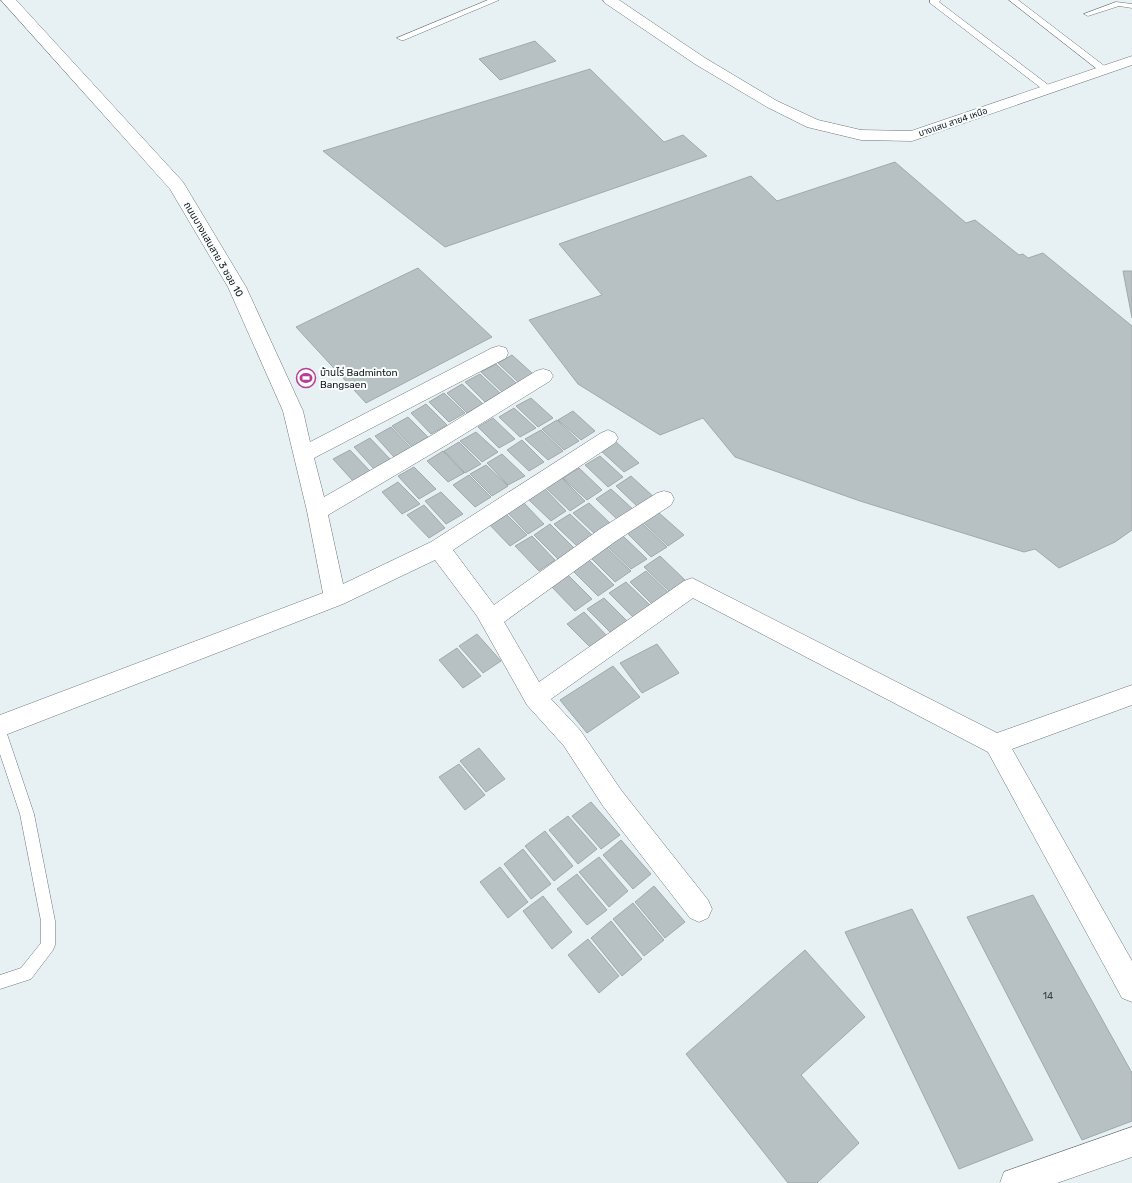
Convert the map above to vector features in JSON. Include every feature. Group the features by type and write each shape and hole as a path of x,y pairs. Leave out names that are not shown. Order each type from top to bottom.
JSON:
{"street":[{"name":"ถนนบางแสนสาย 3 ซอย 10","path":"8,0 177,186 237,287 293,411 317,511 335,598"},
{"name":"บางแสน สาย4 เหนือ","path":"610,0 700,62 772,104 813,124 861,136 912,136 1132,60"},
{"path":"303,455 499,353"},
{"path":"317,511 441,439 543,376"},
{"path":"0,726 335,598 439,548 608,438"},
{"path":"491,619 608,535 664,499"},
{"path":"439,548 485,609 535,698 572,738 612,798 699,909"},
{"path":"535,698 692,587 996,744 1132,988"},
{"path":"996,744 1132,695"},
{"path":"1015,1183 1132,1142"}],"lane":[{"path":"401,38 495,0"},
{"path":"937,0 933,1 1048,89"},
{"path":"1014,0 1104,70"},
{"path":"1088,14 1119,4 1132,6"},
{"path":"0,734 27,814 48,922 48,945 26,974 0,982"}],"building":[{"path":"535,41 556,61 500,80 479,59"},
{"path":"590,69 664,142 683,135 707,156 445,247 323,151"},
{"path":"895,162 966,223 975,220 1019,255 1023,254 1028,258 1043,253 1132,326 1132,530 1115,542 1059,568 1035,549 1024,552 860,501 735,457 703,418 660,435 578,384 529,320 602,295 559,244 751,176 777,201"},
{"path":"418,268 492,337 366,403 296,327"},
{"path":"1123,271 1132,271 1132,318"},
{"path":"512,355 533,374 518,382 498,363"},
{"path":"496,364 516,383 502,392 481,372"},
{"path":"480,374 500,393 485,402 465,382"},
{"path":"462,384 483,404 467,413 447,393"},
{"path":"444,393 465,413 449,422 429,402"},
{"path":"531,398 553,418 538,427 516,406"},
{"path":"426,404 447,425 431,434 411,413"},
{"path":"514,408 536,428 520,437 499,417"},
{"path":"573,411 595,431 581,440 558,420"},
{"path":"408,417 428,437 412,447 392,426"},
{"path":"493,418 515,439 499,448 478,427"},
{"path":"557,420 579,441 564,450 542,429"},
{"path":"391,427 411,448 394,457 375,436"},
{"path":"541,430 563,451 548,460 525,439"},
{"path":"476,432 498,452 482,462 460,441"},
{"path":"370,438 390,459 374,469 354,447"},
{"path":"522,440 544,462 529,471 507,450"},
{"path":"615,441 639,463 624,472 600,450"},
{"path":"459,442 481,464 465,473 444,451"},
{"path":"350,450 370,471 353,481 333,459"},
{"path":"443,451 464,473 448,482 427,461"},
{"path":"502,454 525,476 508,485 487,463"},
{"path":"600,456 623,477 608,487 585,465"},
{"path":"486,465 508,486 492,496 470,474"},
{"path":"414,467 436,489 419,499 398,476"},
{"path":"579,468 602,490 587,500 563,478"},
{"path":"469,475 491,497 475,507 453,485"},
{"path":"631,476 656,499 640,509 616,486"},
{"path":"562,478 585,501 570,511 546,488"},
{"path":"398,482 420,504 402,514 382,492"},
{"path":"544,488 566,511 551,521 527,498"},
{"path":"611,489 636,512 620,522 596,499"},
{"path":"441,492 463,514 446,524 425,501"},
{"path":"522,501 544,524 528,534 506,511"},
{"path":"589,503 613,526 598,537 573,513"},
{"path":"424,505 445,528 429,538 407,515"},
{"path":"504,512 527,535 510,546 487,522"},
{"path":"658,512 684,535 668,546 643,522"},
{"path":"570,514 594,537 578,547 554,524"},
{"path":"642,523 667,547 651,557 627,533"},
{"path":"550,524 574,548 558,559 534,535"},
{"path":"622,535 647,559 631,569 606,545"},
{"path":"532,536 555,560 539,571 515,546"},
{"path":"606,547 631,571 615,582 590,557"},
{"path":"660,556 686,581 670,592 644,567"},
{"path":"589,560 614,585 598,596 573,571"},
{"path":"646,571 673,597 656,608 630,582"},
{"path":"567,574 592,599 575,611 550,585"},
{"path":"626,582 652,607 635,619 609,593"},
{"path":"604,598 630,624 613,635 587,609"},
{"path":"584,612 610,639 593,650 567,624"},
{"path":"477,634 501,661 483,673 459,646"},
{"path":"657,644 679,673 642,693 620,663"},
{"path":"457,648 481,676 463,688 439,660"},
{"path":"613,666 640,697 587,733 560,700"},
{"path":"479,748 505,779 486,792 460,761"},
{"path":"459,764 485,795 465,810 439,777"},
{"path":"591,802 620,835 601,849 572,816"},
{"path":"568,816 597,849 578,864 549,830"},
{"path":"545,831 573,866 554,881 525,846"},
{"path":"621,840 651,874 633,889 603,855"},
{"path":"523,849 551,884 531,899 504,864"},
{"path":"599,857 628,891 609,907 579,872"},
{"path":"500,867 528,902 508,918 480,882"},
{"path":"577,874 607,910 587,925 557,889"},
{"path":"654,886 685,922 665,938 635,902"},
{"path":"1033,895 1132,1073 1132,1121 1082,1140 967,917"},
{"path":"543,896 572,932 552,949 523,911"},
{"path":"633,903 664,940 644,956 613,919"},
{"path":"912,909 1033,1140 959,1169 845,932"},
{"path":"611,921 642,959 622,976 591,938"},
{"path":"588,939 619,976 599,993 568,955"},
{"path":"805,950 865,1017 801,1075 859,1143 817,1183 788,1183 686,1054"}],"place":[{"name":"บ้านไร่ Badminton Bangsaen","path":"306,378"}]}
